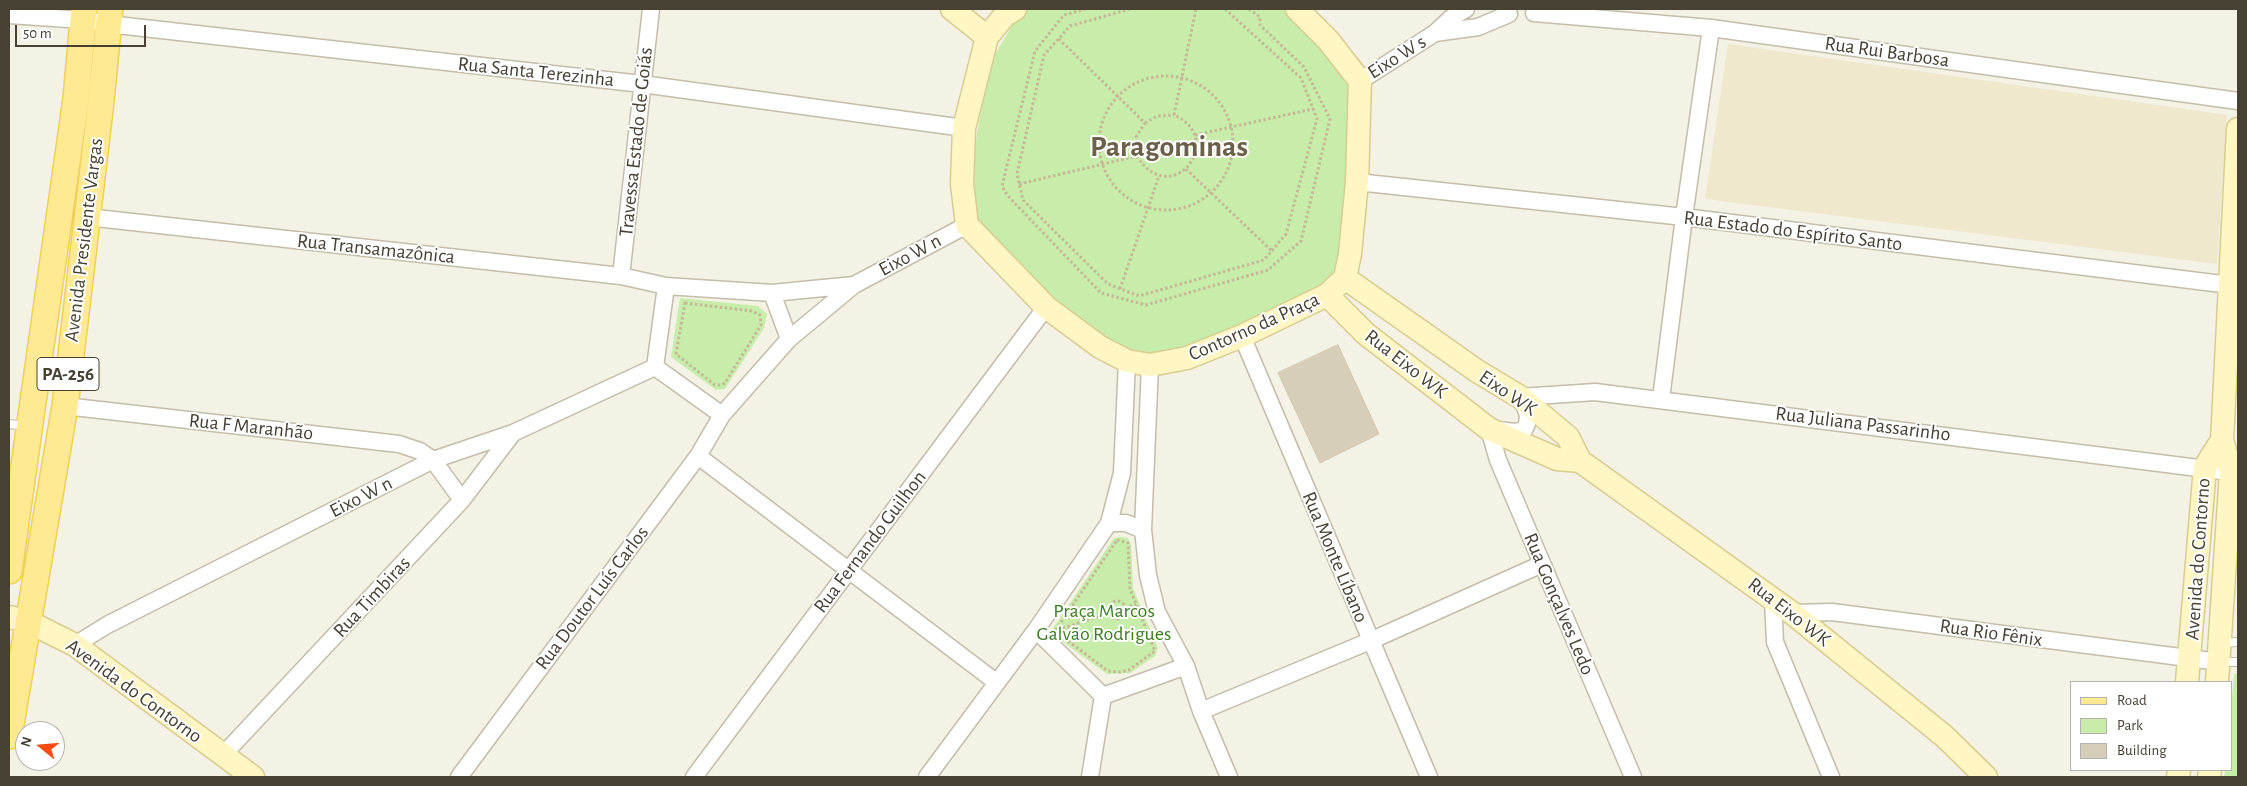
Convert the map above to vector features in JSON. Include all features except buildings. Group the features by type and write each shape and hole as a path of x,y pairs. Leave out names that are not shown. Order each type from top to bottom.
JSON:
{"main road":[{"name":"Avenida Presidente Vargas","path":"9,571 19,425 76,99 83,14"},
{"name":"Avenida Presidente Vargas","path":"9,736 18,619 65,406 101,102 109,17"}],"street":[{"name":"Travessa Estado de Goiás","path":"621,276 652,9"},
{"path":"952,9 987,37"},
{"path":"1298,9 1328,40 1360,81 1357,182 1350,254 1345,278"},
{"name":"Eixo W s","path":"1360,81 1435,33 1451,18 1466,9"},
{"path":"967,225 962,184 964,128 987,37 1005,11"},
{"name":"Eixo W s","path":"1435,33 1478,27 1507,11 1522,18 1536,11"},
{"name":"Rua Rui Barbosa","path":"1536,11 1711,28 2238,101"},
{"name":"Rua Santa Terezinha","path":"9,15 83,14 109,17 642,84 964,128"},
{"path":"1661,400 1684,217 1711,28"},
{"name":"Avenida do Contorno","path":"2227,658 2235,472 2222,440 2234,285 2238,128"},
{"name":"Rua Estado do Espírito Santo","path":"1357,182 1684,217 2234,285"},
{"name":"Rua Transamazônica","path":"87,217 621,276 666,286 772,293 854,285"},
{"name":"Eixo W n","path":"854,285 967,225"},
{"name":"Contorno da Praça","path":"967,225 1046,307 1100,347 1127,362 1150,365 1187,358 1242,336 1327,295 1345,278"},
{"name":"Eixo WK","path":"1345,278 1476,371 1520,397 1568,437 1580,461"},
{"name":"Rua Doutor Luís Carlos","path":"459,777 698,456 722,415 789,339 854,285"},
{"path":"666,286 655,367 722,415"},
{"path":"772,293 789,339"},
{"name":"Rua Eixo WK","path":"1327,295 1366,334 1489,429"},
{"name":"Rua Fernando Guilhon","path":"694,777 1046,307"},
{"name":"Rua Monte Líbano","path":"1242,336 1370,641 1430,777"},
{"path":"927,777 1036,630 1109,523 1122,473 1127,362"},
{"path":"1150,365 1143,530 1148,576 1157,612 1186,666 1201,711 1229,777"},
{"name":"Eixo W n","path":"75,645 107,625 433,460 512,433 655,367"},
{"name":"Rua Juliana Passarinho","path":"1520,397 1595,392 2235,472"},
{"path":"1489,429 1515,432 1524,430 1528,423 1528,413 1520,397"},
{"name":"Rua F Maranhão","path":"65,406 399,444 420,451 433,460"},
{"name":"Eixo WK","path":"1489,429 1557,459 1580,461"},
{"name":"Rua Gonçalves Ledo","path":"1489,429 1498,460 1633,777"},
{"name":"Rua Timbiras","path":"224,755 462,500 512,433"},
{"name":"Avenida do Contorno","path":"2187,681 2205,467 2222,440"},
{"path":"698,456 996,682"},
{"path":"433,460 462,500"},
{"name":"Rua Eixo WK","path":"1580,461 1792,613 1944,736 1986,777"},
{"path":"1109,523 1126,523 1143,530"},
{"path":"1201,711 1370,641 1542,564"},
{"path":"1773,599 1775,642 1831,777"},
{"name":"Rua Rio Fênix","path":"1792,613 1832,612 2191,650 2227,658"},
{"name":"Avenida do Contorno","path":"18,619 75,645 253,777"},
{"path":"1036,630 1102,696"},
{"path":"1102,696 1186,666"},
{"path":"1090,777 1102,696"}],"path":[{"path":"1086,9 1064,15 1035,52 1002,186 1007,195 1101,293 1146,304 1268,270 1301,241 1330,119 1304,67 1260,25 1260,17 1249,9"},
{"path":"1130,9 1070,26 1044,55 1017,174 1023,200 1108,284 1138,296 1264,260 1286,234 1317,119 1301,78 1225,9"},
{"path":"1174,115 1196,9"},
{"path":"1059,39 1145,123"},
{"path":"1148,77 1182,77 1207,88 1221,103 1232,127 1234,138 1232,158 1222,181 1212,193 1199,202 1186,208 1173,210 1148,209 1125,198 1116,189 1102,165 1099,134 1107,109 1117,96 1139,80 1148,77"},
{"path":"1195,135 1312,108"},
{"path":"1174,115 1183,119 1195,135 1197,144 1195,154 1186,169 1168,177 1159,176 1143,167 1137,156 1136,137 1145,123 1157,116 1174,115"},
{"path":"1019,184 1137,156"},
{"path":"1186,169 1272,251"},
{"path":"1120,289 1159,176"},
{"path":"685,303 752,311 760,316 761,325 725,383 715,385 676,354 685,303"},
{"path":"1118,540 1128,543 1130,589 1155,651 1129,670 1120,672 1108,671 1055,631 1118,540"},
{"path":"1114,602 1120,602 1125,608 1124,614 1118,619 1112,618 1108,613 1109,607 1114,602"},
{"path":"1125,608 1136,604"},
{"path":"1055,631 1108,613"}],"shaded area":[{"path":"1728,44 2227,115 2217,264 1705,199"}],"green space":[{"path":"1029,9 1293,9 1358,81 1339,286 1150,363 1102,345 974,226 971,189 977,133 991,61 1020,13"},
{"path":"680,298 758,306 767,314 764,328 725,389 716,390 671,357"},
{"name":"Praça Marcos Galvão Rodrigues","path":"1114,538 1128,538 1131,545 1133,588 1158,648 1155,656 1130,673 1107,674 1052,634 1052,630"},
{"path":"2238,673 2238,777 2224,777 2225,771 2232,771 2232,697 2234,674"}],"district":[{"name":"Paragominas","path":"1169,147"}]}
